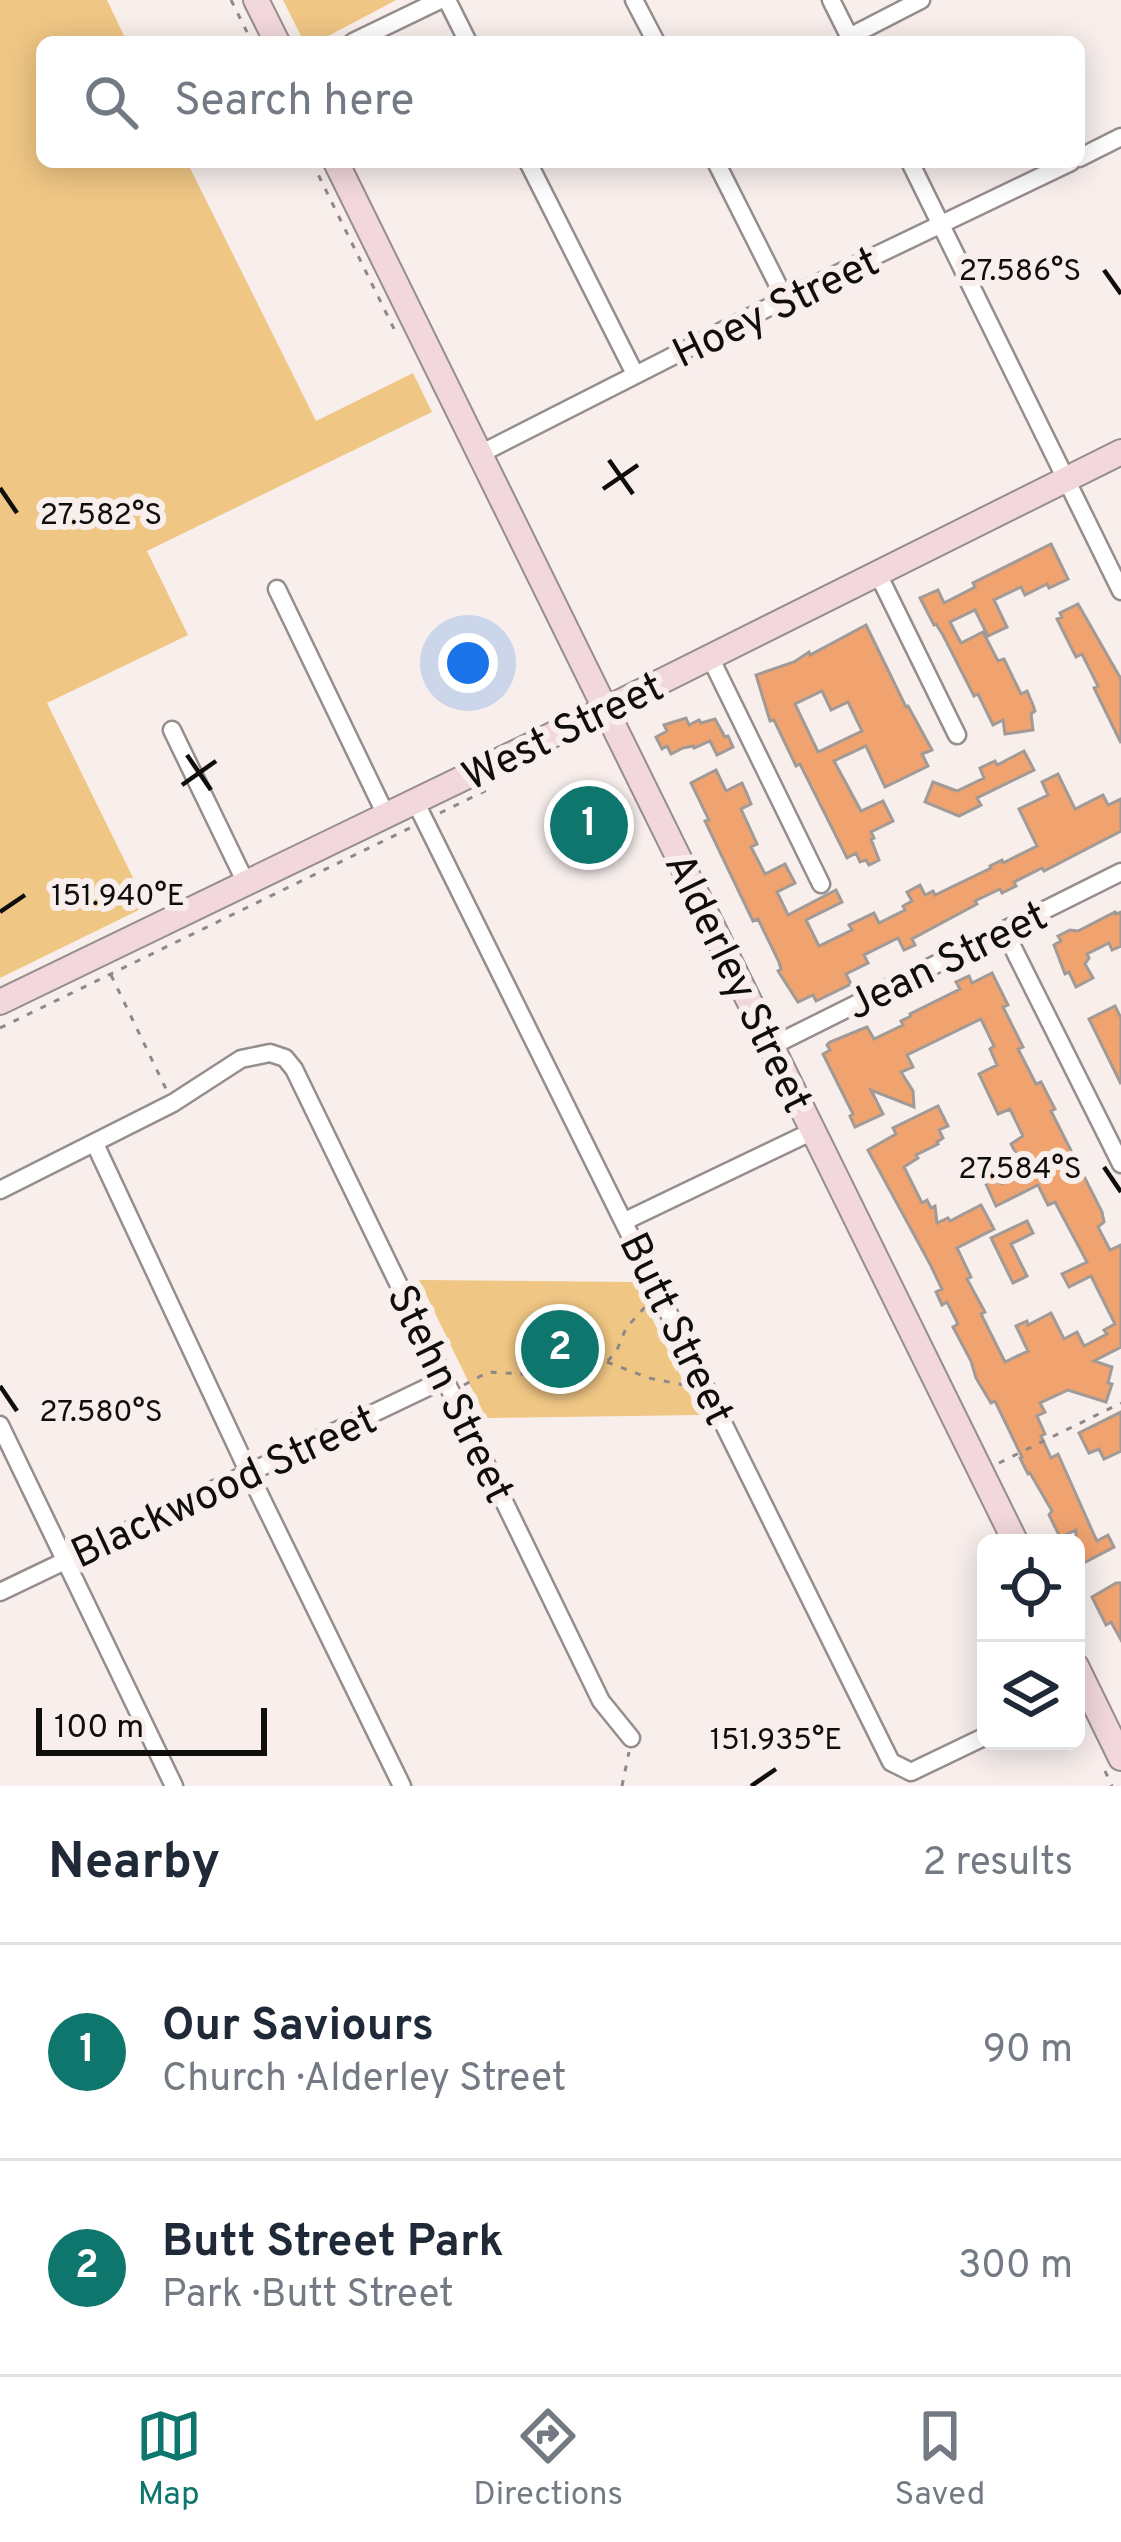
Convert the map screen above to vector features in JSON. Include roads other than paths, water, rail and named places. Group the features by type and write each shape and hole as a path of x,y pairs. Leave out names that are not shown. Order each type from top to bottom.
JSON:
{"street":[{"path":"256,0 274,36"},
{"path":"366,36 444,0 465,36"},
{"path":"634,0 653,36"},
{"path":"831,0 849,36"},
{"path":"856,36 921,0"},
{"name":"Hoey Street","path":"1085,155 1121,137"},
{"name":"Alderley Street","path":"339,168 1012,1534"},
{"path":"531,168 635,374"},
{"path":"719,168 785,299"},
{"path":"913,168 1121,591"},
{"name":"Hoey Street","path":"480,454 785,299 1059,168"},
{"name":"West Street","path":"0,1002 386,815 420,811 606,709 1121,452"},
{"path":"878,574 957,736"},
{"path":"277,589 386,815"},
{"path":"710,657 821,884"},
{"path":"172,730 246,883"},
{"name":"Butt Street","path":"420,811 891,1762 910,1772 977,1740"},
{"name":"Jean Street","path":"772,1046 1121,872"},
{"path":"1004,930 1121,1164"},
{"name":"Stehn Street","path":"95,1144 173,1103 241,1059 270,1053 285,1058 602,1701 632,1738"},
{"path":"625,1221 813,1132"},
{"path":"0,1190 95,1144 402,1786"},
{"name":"Blackwood Street","path":"0,1592 448,1385"},
{"path":"0,1425 174,1786"},
{"path":"1085,1688 1114,1724 1121,1758"}],"place":[{"name":"Our Saviours","path":"589,825"},
{"name":"Butt Street Park","path":"560,1349"}]}
